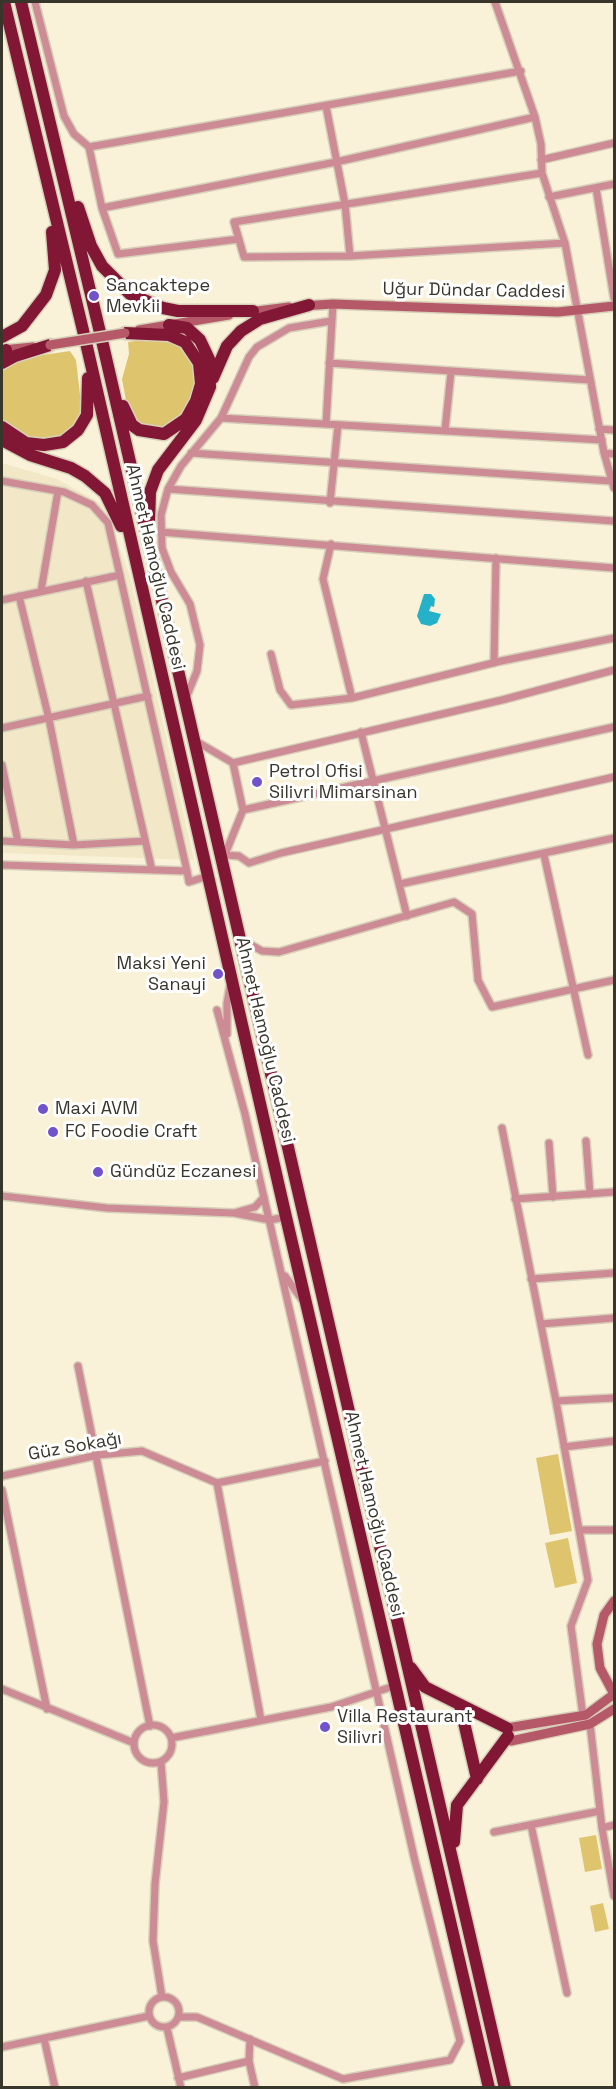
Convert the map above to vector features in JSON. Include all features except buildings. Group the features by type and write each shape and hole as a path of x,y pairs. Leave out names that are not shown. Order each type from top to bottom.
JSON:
{"highway":[{"name":"Ahmet Hamoğlu Caddesi","path":"4,2 87,347 136,569 489,2088"},
{"name":"Ahmet Hamoğlu Caddesi","path":"21,2 60,160 184,703 223,859 239,937 505,2088"},
{"path":"60,160 91,246 102,266 130,294 163,308 178,311 253,311"},
{"path":"2,337 31,318 46,295 55,270 55,248 44,165"},
{"path":"155,578 149,526 150,492 164,461 196,420 223,354 241,331 260,319 309,305"},
{"path":"169,325 187,328 200,340 209,359 210,388"},
{"path":"103,345 122,406 132,425 139,430 155,434 173,430 186,419 199,393 201,373 195,355 176,337 125,333"},
{"path":"2,363 15,356 50,345"},
{"path":"2,427 17,439 35,445 54,444 72,436 83,423 89,404 87,347"},
{"path":"2,440 30,455 80,472 100,487 112,505 136,569"},
{"path":"403,1648 413,1673 425,1687 508,1732 457,1805 454,1820 454,1845 459,1885"},
{"path":"460,1705 477,1779"}],"street":[{"path":"35,2 64,116 74,135 89,147 102,208 118,254 238,239"},
{"path":"191,453 613,484 599,429 565,243 542,173 541,144 536,117 495,2"},
{"path":"89,147 521,71"},
{"path":"326,106 345,204 350,256"},
{"path":"102,208 336,162 536,117"},
{"path":"541,160 615,143"},
{"path":"542,173 234,222 244,257 350,256 565,243"},
{"path":"549,197 615,184"},
{"path":"596,188 615,298"},
{"path":"606,243 615,243"},
{"path":"326,424 333,304"},
{"name":"Uğur Dündar Caddesi","path":"3,350 50,345 253,311 309,305 558,312 615,306"},
{"path":"184,703 200,658 198,631 190,604 166,561 160,532 161,515 168,489 191,453 221,418 246,364 257,347 289,328 305,323 331,321"},
{"path":"329,363 590,380"},
{"path":"445,430 451,372"},
{"path":"221,418 602,440"},
{"path":"330,503 338,425"},
{"path":"599,429 615,430"},
{"path":"604,453 615,454"},
{"path":"2,481 57,490 92,505 108,523 189,882 208,876"},
{"path":"168,489 330,503 615,521"},
{"path":"41,591 57,490"},
{"path":"160,532 615,568"},
{"path":"331,544 323,579 352,698"},
{"path":"494,663 496,558"},
{"path":"2,600 120,575"},
{"path":"86,581 152,870"},
{"path":"19,596 49,719 74,845"},
{"path":"271,654 280,690 291,705 352,698 494,663 615,638"},
{"path":"194,740 233,763 502,700 615,670"},
{"path":"2,728 148,696"},
{"path":"243,810 615,727"},
{"path":"361,732 407,916"},
{"path":"223,859 243,810 233,763"},
{"path":"2,765 18,842"},
{"path":"223,859 239,855 249,863 615,777"},
{"path":"400,884 615,838"},
{"path":"2,839 74,845 145,840"},
{"path":"544,855 588,1055"},
{"path":"2,865 187,871"},
{"path":"239,937 262,951 279,952 454,902 472,914 478,980 492,1007 615,980"},
{"path":"232,978 226,1003 226,1022 232,1062"},
{"path":"179,2017 197,2017 343,2079 450,2060 460,2041 270,1220 232,1062 217,1011"},
{"path":"501,1128 556,1401 588,1580 571,1626 583,1716"},
{"path":"586,1141 591,1194"},
{"path":"549,1143 553,1197"},
{"path":"515,1199 615,1192"},
{"path":"2,1196 107,1208 234,1213 270,1220 286,1217"},
{"path":"234,1213 255,1207 264,1197"},
{"path":"282,1272 307,1306"},
{"path":"531,1279 615,1273"},
{"path":"541,1324 615,1318"},
{"path":"78,1366 98,1455 150,1726"},
{"path":"556,1401 615,1398"},
{"path":"564,1447 615,1441"},
{"name":"Güz Sokağı","path":"2,1476 98,1455 142,1451 217,1483"},
{"path":"261,1720 217,1483 325,1461"},
{"path":"2,1490 47,1708"},
{"path":"580,1530 615,1530"},
{"path":"615,1601 604,1615 597,1644 600,1668 614,1694 596,1710 583,1716 508,1732 510,1741 590,1724 615,1709"},
{"path":"171,1738 331,1707 397,1685"},
{"path":"2,1689 134,1743"},
{"path":"590,1724 602,1828 615,1896"},
{"path":"161,1762 142,1760 138,1756 134,1743 139,1732 150,1726 163,1728 171,1738 171,1749 161,1762 164,1802 155,1884 153,1941 162,1997"},
{"path":"494,1832 600,1811"},
{"path":"531,1825 567,1993"},
{"path":"602,1828 615,1825"},
{"path":"162,1997 176,2002 179,2017 176,2023 167,2028 155,2025 149,2016 153,2002 162,1997"},
{"path":"2,2047 149,2016"},
{"path":"167,2028 180,2088"},
{"path":"45,2038 55,2088"},
{"path":"250,2039 249,2061 255,2088"},
{"path":"178,2078 249,2061"},
{"path":"343,2079 345,2088"}],"shaded area":[{"path":"151,339 180,346 188,354 193,363 196,389 184,416 154,433 129,417 122,379 129,354 128,342"},
{"path":"70,351 76,360 82,412 78,423 65,438 26,441 2,423 2,368 16,359"},
{"path":"2,463 57,479 100,503 110,522 130,576 194,860 2,853"},
{"path":"558,1454 572,1531 550,1535 536,1458"},
{"path":"568,1538 577,1583 555,1588 545,1543"},
{"path":"596,1835 602,1869 585,1872 579,1838"},
{"path":"603,1903 609,1929 595,1932 590,1906"}],"water":[{"path":"424,594 431,594 435,599 434,607 431,606 429,611 441,614 437,623 430,626 421,624 417,616"}],"place":[{"name":"Sancaktepe Mevkii","path":"94,296"},
{"name":"Petrol Ofisi Silivri Mimarsinan","path":"257,782"},
{"name":"Maksi Yeni Sanayi","path":"218,974"},
{"name":"Maxi AVM","path":"43,1109"},
{"name":"FC Foodie Craft","path":"53,1132"},
{"name":"Gündüz Eczanesi","path":"98,1172"},
{"name":"Villa Restaurant Silivri","path":"325,1727"}]}
